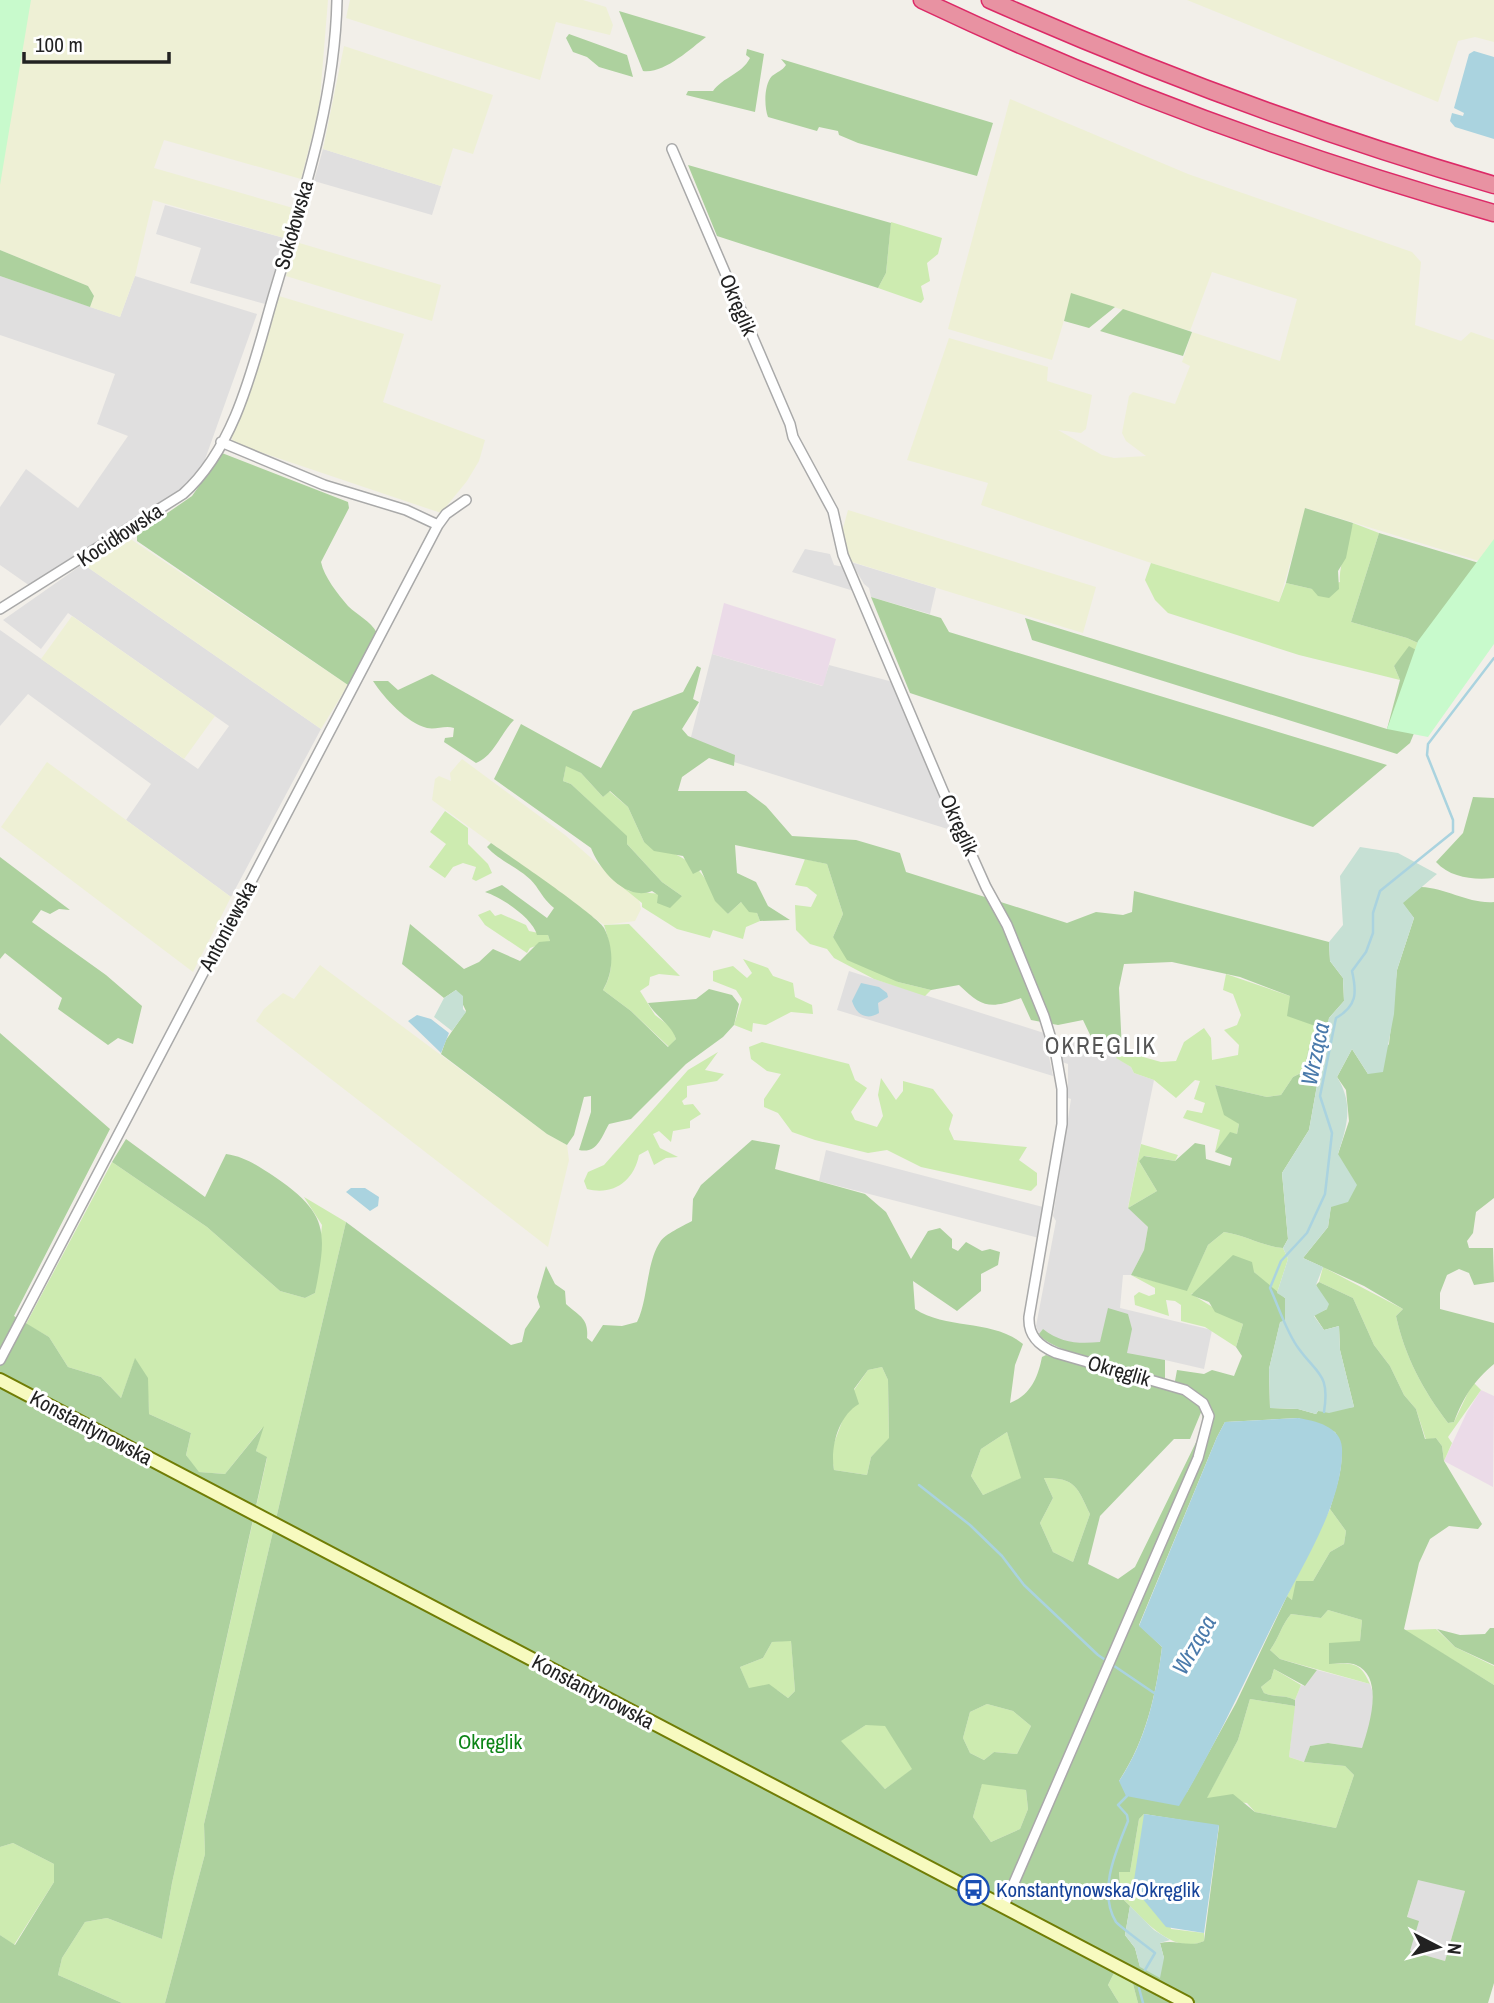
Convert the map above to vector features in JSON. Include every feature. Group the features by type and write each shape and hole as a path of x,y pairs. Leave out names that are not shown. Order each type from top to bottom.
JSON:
{"highway":[{"path":"922,0 1173,106 1336,165 1494,213"},
{"path":"990,0 1144,65 1265,110 1494,185"}],"main road":[{"name":"Konstantynowska","path":"0,1380 1187,2003"}],"street":[{"name":"Sokołowska","path":"221,442 250,374 309,177 329,84 337,0"},
{"name":"Okręglik","path":"672,149 790,424 793,437 832,511 844,555 943,791 986,887 1007,925 1044,1016 1061,1079 1062,1124 1029,1317 1031,1332 1040,1345 1056,1353 1185,1390 1203,1403 1209,1416 1198,1458 1003,1906"},
{"path":"221,442 336,490 406,510 438,525"},
{"name":"Kocidłowska","path":"0,609 183,494 206,469 221,442"},
{"name":"Antoniewska","path":"0,1360 438,525 446,514 466,500"}],"shaded area":[{"path":"323,149 441,186 432,215 314,181"},
{"path":"165,205 284,238 265,304 190,283 201,248 156,234"},
{"path":"0,276 120,317 135,276 257,314 203,465 190,481 179,492 30,586 0,565 0,507 26,469 78,508 128,436 97,424 115,374 0,335"},
{"path":"805,549 830,554 834,565 844,567 857,592 792,572"},
{"path":"851,562 936,588 930,614 871,597 869,588"},
{"path":"83,564 321,729 231,897 126,820 151,784 28,694 0,726 0,630 198,769 229,726 68,613 41,649 3,620"},
{"path":"724,603 836,639 823,686 712,654"},
{"path":"712,654 822,686 829,665 893,682 954,831 734,762 690,741"},
{"path":"849,971 1044,1033 1053,1076 837,1010"},
{"path":"1059,1038 1117,1053 1117,1058 1131,1067 1134,1073 1154,1080 1128,1207 1148,1227 1144,1250 1131,1275 1123,1275 1120,1308 1212,1330 1204,1369 1165,1360 1059,1349 1042,1340 1036,1326 1056,1221 1053,1216 1071,1099 1068,1098 1068,1064 1062,1062"},
{"path":"826,1150 1043,1207 1039,1238 819,1181"},
{"path":"1481,1390 1494,1396 1493,1487 1444,1461 1467,1412"},
{"path":"1317,1670 1370,1684 1373,1693 1373,1716 1362,1748 1328,1743 1310,1746 1304,1762 1289,1757 1295,1700 1301,1685 1305,1686"},
{"path":"1418,1879 1465,1891 1445,1961 1410,1951 1407,1918"}],"green space":[{"path":"0,0 328,0 319,110 301,179 164,140 154,168 293,208 284,238 153,200 135,276 120,317 90,307 94,296 88,286 0,250"},
{"path":"0,0 31,0 0,185"},
{"path":"350,0 583,0 606,7 613,25 610,35 556,22 540,80 346,18"},
{"path":"1187,0 1494,0 1494,42 1475,37 1458,41 1438,102"},
{"path":"619,11 706,37 668,65 643,71"},
{"path":"569,34 627,55 633,77 599,67 587,57 573,52 566,38"},
{"path":"344,46 493,95 473,154 453,148 441,186 323,149"},
{"path":"747,49 764,54 755,112 686,95 688,91 713,91 747,63 750,58 746,55"},
{"path":"781,59 993,123 977,176 858,143 839,135 838,131 819,127 817,131 768,117 766,90 772,76 786,65"},
{"path":"1010,99 1188,174 1412,252 1421,262 1415,325 1461,341 1471,332 1494,340 1494,552 1489,564 1306,508 1279,602 1151,563 981,505 988,483 907,460 949,338 1048,367 1047,381 1092,395 1086,429 1081,433 1058,430 1102,455 1114,458 1146,456 1126,441 1122,433 1129,396 1133,392 1175,404 1190,366 1182,362 1192,332 1280,361 1297,299 1212,272 1190,331 1072,294 1052,360 948,329"},
{"path":"688,165 891,223 886,273 878,288 717,236"},
{"path":"891,222 942,238 938,254 927,263 930,281 921,286 924,299 921,303 878,288 886,273"},
{"path":"296,242 441,285 432,321 286,276"},
{"path":"0,250 88,286 94,296 90,307 0,276"},
{"path":"1071,293 1115,307 1089,328 1064,321"},
{"path":"279,296 404,334 383,402 485,440 479,461 467,481 441,513 233,443 231,433 254,382"},
{"path":"1123,309 1192,332 1183,356 1100,331"},
{"path":"222,453 348,502 349,508 321,562 328,579 340,596 377,633 348,685 137,541 137,534 192,496"},
{"path":"1305,508 1353,523 1346,558 1338,571 1339,589 1329,598 1318,596 1312,589 1286,583"},
{"path":"848,510 1096,587 1083,633 849,561 842,532"},
{"path":"1353,523 1379,533 1351,622 1407,638 1436,651 1402,657 1394,666 1400,680 1299,655 1168,613 1155,600 1145,580 1151,563 1279,602 1286,583 1312,589 1340,582 1342,561"},
{"path":"1379,533 1479,563 1436,651 1407,638 1351,622"},
{"path":"129,538 348,685 321,729 83,564"},
{"path":"1494,539 1494,644 1428,737 1387,729 1418,641"},
{"path":"871,597 941,618 949,632 1387,765 1313,827 910,693"},
{"path":"72,616 215,716 184,759 41,659"},
{"path":"1025,618 1387,729 1400,680 1394,666 1409,646 1425,655 1417,726 1410,743 1397,754 1032,640"},
{"path":"697,666 701,668 693,699 699,702 682,729 688,736 735,755 734,766 709,758 682,777 678,791 746,791 766,806 792,836 856,840 900,853 906,872 1067,923 1096,912 1123,915 1132,912 1134,891 1329,942 1330,961 1343,978 1344,1001 1329,1018 1309,1130 1282,1173 1288,1239 1283,1248 1224,1232 1208,1245 1187,1291 1131,1275 1144,1250 1148,1227 1128,1208 1157,1191 1139,1161 1144,1156 1175,1161 1195,1143 1205,1145 1206,1159 1230,1166 1232,1158 1215,1152 1230,1132 1237,1134 1239,1124 1224,1115 1215,1085 1267,1097 1281,1095 1293,1077 1303,1072 1311,1040 1321,1028 1287,1016 1290,996 1240,977 1172,962 1124,964 1119,988 1122,1051 1093,1041 1083,1020 1058,1025 1031,1020 1021,998 1002,1004 987,1004 974,998 959,985 931,990 898,982 847,960 833,937 843,914 827,864 735,845 737,873 756,882 768,906 790,920 760,921 757,913 749,912 741,902 728,914 715,901 701,870 693,874 683,856 654,851 644,842 628,807 610,791 603,797 581,773 566,766 563,781 571,784 627,836 627,844 662,882 682,896 670,908 657,903 658,895 652,891 642,893 623,888 607,874 591,848 494,779 521,724 601,768 633,711 683,692"},
{"path":"432,674 514,720 482,760 476,763 444,742 445,738 453,737 454,728 427,728 412,721 383,695 373,681 388,681 398,690"},
{"path":"462,759 565,835 639,900 641,909 635,921 604,925 432,800 435,779 439,776 451,781 450,773"},
{"path":"47,762 231,897 193,972 1,827"},
{"path":"566,765 581,773 603,797 609,791 628,807 644,842 676,855 695,867 728,914 741,902 757,913 760,921 746,927 743,939 713,930 710,938 677,929 642,907 642,903 605,873 629,891 682,896 662,882 627,844 626,836 571,784 563,781"},
{"path":"1473,797 1494,798 1494,878 1463,877 1448,872 1436,862 1463,833"},
{"path":"445,811 468,828 468,844 488,864 492,873 476,881 472,879 476,867 463,863 453,867 445,878 429,867 446,844 430,832"},
{"path":"491,843 571,899 604,928 610,943 611,959 607,983 603,990 631,1011 668,1047 676,1039 674,1034 648,1003 696,999 709,989 732,995 739,1004 734,1025 723,1037 686,1064 631,1119 609,1124 598,1144 590,1150 579,1150 591,1112 591,1096 584,1097 574,1135 567,1145 547,1134 441,1054 446,1040 466,1011 456,990 444,998 402,964 410,924 464,969 479,962 493,949 520,961 539,942 550,941 548,935 537,935 516,909 485,892 502,885 547,918 554,908 531,880 487,847"},
{"path":"1360,847 1398,853 1437,874 1403,903 1414,918 1397,970 1394,1014 1383,1072 1368,1074 1352,1049 1337,1077 1346,1096 1347,1106 1346,1124 1338,1154 1357,1185 1348,1202 1331,1207 1328,1227 1303,1258 1323,1267 1316,1285 1329,1304 1327,1309 1314,1316 1324,1330 1339,1326 1340,1350 1354,1407 1329,1413 1318,1411 1316,1414 1298,1409 1270,1408 1269,1369 1280,1322 1285,1320 1285,1298 1277,1293 1288,1259 1283,1248 1288,1239 1282,1173 1309,1130 1329,1018 1344,1001 1343,978 1330,961 1329,942 1343,925 1340,876"},
{"path":"0,857 70,910 59,909 50,914 41,910 32,922 106,975 142,1006 133,1044 118,1038 108,1045 58,1009 62,998 5,953 0,959"},
{"path":"805,859 827,864 843,914 833,937 898,982 931,990 925,996 874,979 834,958 827,949 810,944 796,930 795,905 811,907 817,895 807,887 795,885"},
{"path":"1421,887 1475,901 1494,902 1494,1198 1476,1212 1473,1233 1467,1241 1469,1248 1493,1248 1494,1282 1474,1285 1469,1273 1459,1269 1447,1275 1440,1293 1440,1309 1494,1323 1494,1364 1470,1390 1454,1422 1448,1423 1410,1359 1396,1316 1403,1309 1364,1286 1303,1258 1328,1227 1338,1154 1349,1121 1346,1090 1337,1077 1352,1049 1368,1074 1389,1044 1397,970 1414,918 1402,903"},
{"path":"490,910 495,916 501,914 526,925 529,931 548,935 550,941 530,948 527,953 485,925 478,915"},
{"path":"629,924 680,976 659,974 650,977 649,985 640,991 655,1015 672,1028 676,1039 669,1047 631,1011 603,990 611,966 604,925"},
{"path":"743,959 768,968 773,976 793,983 795,997 812,1005 813,1014 791,1012 766,1025 753,1023 752,1032 734,1025 742,999 736,990 713,981 713,971 733,966 747,978 752,973"},
{"path":"320,965 547,1134 567,1145 569,1160 548,1247 256,1021 264,1009 283,993 294,999"},
{"path":"1226,974 1290,996 1321,1028 1311,1041 1303,1072 1293,1077 1281,1095 1267,1097 1215,1085 1221,1102 1239,1124 1237,1134 1230,1133 1215,1152 1220,1130 1183,1118 1187,1110 1202,1113 1205,1103 1194,1099 1200,1081 1195,1080 1176,1098 1154,1080 1134,1073 1131,1067 1116,1058 1122,1051 1161,1062 1176,1061 1184,1042 1204,1028 1211,1038 1212,1060 1238,1055 1239,1045 1224,1030 1237,1025 1241,1015 1233,994 1223,990"},
{"path":"456,990 463,996 463,1009 466,1012 452,1031 434,1017 444,998"},
{"path":"0,1033 110,1129 14,1316 49,1337 68,1367 101,1377 121,1398 135,1358 148,1378 149,1414 191,1433 186,1455 199,1472 225,1474 264,1426 256,1451 267,1457 172,1883 162,1939 107,1918 85,1922 62,1958 58,1975 122,2003 0,2003 0,1935 15,1945 54,1882 54,1864 13,1843 0,1847"},
{"path":"762,1042 849,1064 855,1080 867,1088 851,1112 855,1120 877,1127 883,1116 878,1095 881,1078 896,1100 903,1091 903,1081 933,1089 953,1115 949,1129 954,1140 1027,1147 1019,1160 1037,1173 1037,1185 1031,1191 921,1167 887,1150 868,1153 792,1132 778,1113 764,1107 764,1099 781,1074 767,1071 751,1059 749,1047"},
{"path":"718,1052 705,1070 724,1074 717,1081 687,1086 687,1097 682,1101 684,1105 693,1104 701,1114 690,1121 690,1128 673,1131 671,1142 659,1131 653,1134 660,1148 678,1157 666,1158 654,1165 648,1150 639,1155 632,1172 621,1184 605,1190 587,1189 584,1181 588,1172 604,1165 688,1070"},
{"path":"126,1139 205,1197 226,1154 252,1162 293,1190 315,1214 320,1226 321,1254 315,1293 305,1298 280,1291 207,1227 112,1162"},
{"name":"Okręglik","path":"752,1140 780,1145 775,1169 865,1194 886,1212 911,1259 928,1231 940,1228 952,1239 952,1248 958,1251 966,1242 982,1251 990,1249 1000,1252 998,1265 981,1274 981,1291 957,1311 913,1281 915,1309 941,1320 998,1331 1023,1344 1015,1365 1010,1403 1028,1390 1036,1378 1042,1357 1046,1355 1173,1392 1177,1370 1204,1374 1212,1370 1234,1376 1242,1356 1236,1347 1243,1324 1215,1312 1209,1302 1191,1295 1233,1255 1252,1262 1254,1272 1285,1298 1285,1320 1280,1323 1269,1369 1270,1408 1298,1409 1316,1414 1318,1411 1354,1407 1340,1350 1339,1326 1324,1330 1314,1315 1327,1309 1316,1285 1319,1282 1353,1298 1374,1345 1390,1366 1404,1395 1416,1409 1425,1439 1436,1438 1442,1446 1444,1461 1482,1524 1478,1529 1449,1526 1430,1539 1419,1563 1404,1629 1494,1685 1494,1983 1488,2003 1138,2003 1133,1984 1114,1973 1108,1985 1119,2003 165,2003 205,1854 204,1824 346,1222 511,1345 522,1342 525,1329 540,1307 537,1297 546,1266 555,1284 565,1291 566,1304 585,1322 587,1338 592,1342 603,1325 622,1326 637,1322 655,1251 666,1236 692,1221 693,1199 701,1185","holes":["882,1367 888,1380 889,1438 871,1457 867,1475 834,1470 833,1452 837,1433 846,1416 859,1404 854,1389 868,1370","1202,1410 1203,1428 1135,1567 1118,1579 1088,1564 1100,1516 1174,1439 1190,1439","1298,1418 1335,1432 1341,1460 1330,1509 1346,1531 1344,1544 1330,1552 1313,1581 1296,1581 1292,1600 1287,1596 1236,1703 1187,1792 1119,1781 1143,1733 1157,1682 1162,1647 1139,1625 1225,1422","1007,1432 1021,1478 983,1495 971,1476 981,1449","1044,1478 1069,1482 1082,1497 1090,1514 1073,1562 1053,1552 1040,1523 1053,1498","1328,1610 1362,1620 1360,1641 1329,1643 1329,1664 1356,1665 1365,1671 1370,1680 1371,1716 1362,1748 1328,1743 1310,1746 1304,1762 1345,1766 1354,1775 1336,1828 1255,1812 1233,1794 1207,1798 1238,1740 1250,1699 1295,1706 1295,1700 1291,1698 1264,1693 1261,1687 1271,1679 1274,1669 1305,1686 1317,1670 1280,1659 1270,1650 1291,1614 1321,1618","791,1641 795,1691 788,1698 769,1684 749,1688 740,1667 763,1658 772,1642","987,1704 1013,1711 1031,1726 1017,1754 994,1752 984,1760 970,1753 963,1738 970,1712","866,1725 885,1726 912,1769 885,1789 841,1741","982,1784 1026,1790 1028,1809 1020,1829 991,1842 973,1817","1144,1814 1219,1826 1204,1941 1193,1944 1160,1943 1164,1958 1140,1967 1135,1948 1125,1935 1130,1906 1121,1897 1119,1872 1130,1872 1139,1819","1418,1880 1465,1891 1445,1961 1410,1951 1419,1921 1407,1917"]},
{"path":"1141,1144 1178,1155 1175,1161 1145,1156 1139,1161 1157,1191 1128,1208"},
{"path":"112,1162 207,1227 280,1291 305,1298 315,1293 322,1225 304,1197 346,1222 204,1824 205,1854 165,2003 122,2003 58,1975 62,1958 85,1922 107,1918 162,1939 172,1883 267,1458 256,1451 262,1428 225,1474 198,1472 186,1455 191,1433 149,1414 147,1378 135,1359 121,1398 101,1377 68,1367 49,1337 26,1324"},
{"path":"1224,1232 1283,1248 1288,1259 1277,1293 1254,1272 1191,1294 1243,1324 1236,1347 1205,1327 1181,1321 1181,1305 1175,1301 1166,1300 1169,1316 1135,1305 1134,1296 1139,1292 1149,1296 1155,1294 1155,1288 1131,1275 1187,1290 1208,1245"},
{"path":"1323,1267 1403,1309 1396,1316 1410,1359 1448,1423 1454,1422 1473,1382 1481,1390 1448,1437 1452,1443 1444,1461 1442,1446 1436,1438 1426,1440 1416,1409 1404,1395 1390,1366 1374,1345 1353,1298 1319,1282"},
{"path":"1108,1308 1128,1314 1132,1329 1127,1353 1165,1360 1165,1380 1077,1355 1046,1341 1039,1334 1043,1329 1070,1342 1100,1342"},
{"path":"882,1367 888,1380 889,1439 871,1457 867,1475 834,1470 831,1451 854,1390 868,1370"},
{"path":"1007,1432 1022,1478 983,1495 971,1476 981,1449"},
{"path":"1044,1478 1069,1482 1082,1497 1090,1514 1073,1562 1053,1552 1040,1523 1053,1498"},
{"path":"1330,1509 1346,1531 1344,1544 1330,1552 1313,1581 1292,1600 1287,1596"},
{"path":"1328,1610 1362,1620 1360,1641 1329,1663 1358,1667 1370,1684 1280,1659 1270,1650 1291,1614 1321,1618"},
{"path":"1490,1628 1494,1628 1494,1665 1455,1647 1437,1629 1460,1635 1485,1634"},
{"path":"1436,1629 1455,1647 1494,1666 1494,1685 1404,1630"},
{"path":"791,1640 795,1691 788,1698 777,1690 749,1689 740,1667 763,1658 772,1642"},
{"path":"1274,1669 1301,1685 1295,1700 1264,1693 1261,1687 1271,1679"},
{"path":"1250,1699 1295,1706 1289,1757 1304,1762 1345,1766 1354,1775 1336,1828 1255,1812 1247,1803 1206,1799 1238,1740"},
{"path":"987,1704 1013,1711 1031,1726 1017,1754 994,1752 984,1760 970,1753 963,1738 970,1712"},
{"path":"866,1725 885,1725 913,1769 885,1789 840,1741"},
{"path":"982,1783 1026,1790 1028,1809 1020,1829 991,1842 973,1817"},
{"path":"1144,1814 1171,1929 1204,1933 1204,1941 1192,1944 1169,1939 1148,1924 1121,1897 1119,1871 1130,1872 1139,1819"},
{"path":"13,1843 54,1864 54,1882 14,1945 0,1935 0,1847"},
{"path":"1130,1906 1154,1930 1170,1940 1160,1943 1164,1958 1160,1978 1140,1967 1135,1948 1125,1935"},
{"path":"1114,1973 1133,1984 1138,2003 1119,2003 1108,1985"}],"water":[{"path":"1474,51 1494,57 1494,139 1455,127 1450,121 1452,113 1463,116 1464,113 1454,108 1469,54"},
{"path":"861,983 879,987 887,993 888,997 878,1003 879,1013 866,1016 856,1009 852,1001"},
{"path":"417,1015 431,1019 449,1033 441,1053 408,1021"},
{"path":"351,1188 365,1188 379,1197 378,1206 370,1211 346,1192"},
{"path":"1298,1418 1326,1426 1337,1434 1341,1441 1341,1469 1336,1491 1319,1535 1218,1736 1179,1806 1126,1796 1119,1781 1143,1734 1157,1683 1162,1647 1139,1626 1217,1437 1225,1422"},
{"path":"1144,1814 1219,1825 1204,1933 1166,1927 1133,1887"}],"waterway":[{"name":"Wrząca","path":"1324,1412 1324,1382 1294,1342 1270,1288 1281,1261 1307,1233 1325,1194 1332,1133 1320,1096 1336,1018 1352,1004 1355,992 1352,971 1366,952 1373,933 1373,913 1380,891 1453,832 1453,820 1427,755 1428,744 1494,658"},
{"path":"919,1485 970,1525 1002,1556 1024,1585 1098,1655 1157,1695"},
{"name":"Wrząca","path":"1127,1796 1118,1805 1127,1815 1128,1821 1111,1870 1108,1897 1116,1922 1155,1953 1145,1970"},
{"name":"Wrząca","path":"1139,1988 1143,2003"}],"place":[{"name":"Konstantynowska/Okręglik","path":"973,1890"}],"district":[{"name":"OKRĘGLIK","path":"1101,1046"}]}
